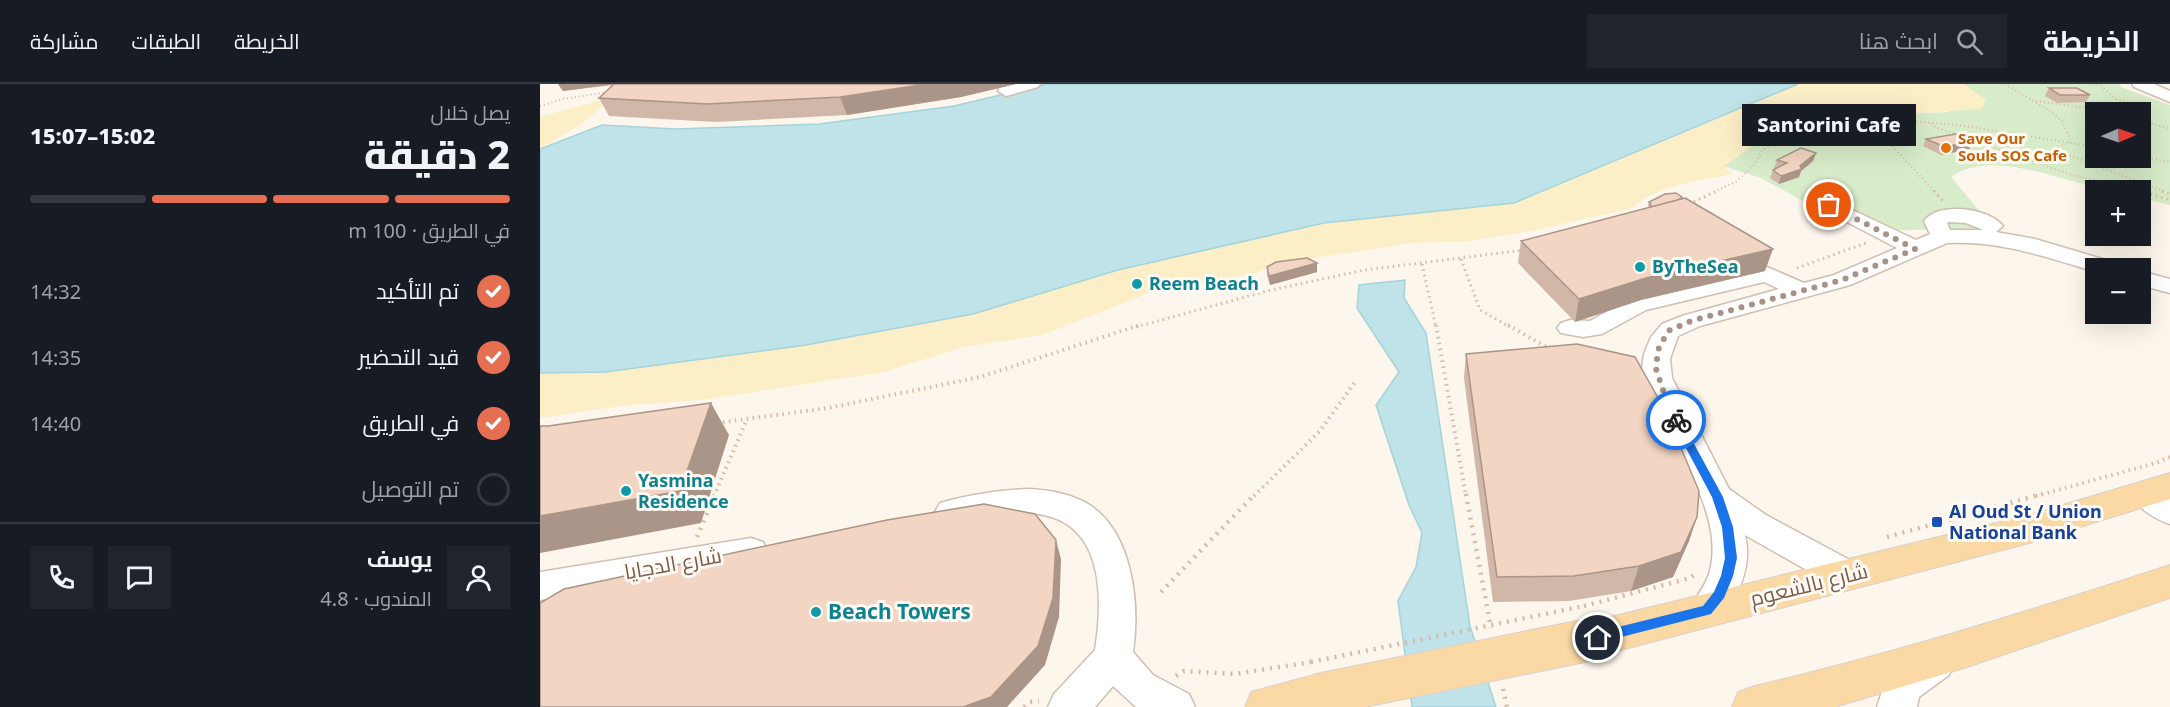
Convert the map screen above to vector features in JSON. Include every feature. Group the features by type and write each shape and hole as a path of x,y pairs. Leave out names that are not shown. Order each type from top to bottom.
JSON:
{"main road":[{"name":"شارع بالشعوم","path":"1268,707 1315,678 1591,622 1707,610 2162,497"},
{"path":"1755,707 1946,655 2157,591"}],"street":[{"path":"1006,91 1032,84"},
{"path":"2140,84 2170,97"},
{"path":"2153,84 2170,92"},
{"path":"1829,205 1915,249"},
{"path":"1943,237 1935,221 1939,218 1958,216 1987,223 2019,243"},
{"path":"1707,610 1719,594 1727,576 1731,558 1727,527 1717,497 1690,448 1664,393 1656,369 1658,350 1668,331 1691,321 1842,280 1943,237 1961,235 2019,243 2085,262"},
{"path":"1570,328 1586,331 1600,328 1634,306 1767,274 1801,291"},
{"path":"2151,281 2170,286"},
{"path":"1717,497 1754,524 1846,575"},
{"path":"927,518 1002,502 1056,503 1075,511 1099,531 1114,575 1117,608 1114,655 1128,678 1148,695 1180,689"},
{"name":"شارع الدجايا","path":"540,586 786,545"},
{"path":"1068,707 1114,655"},
{"path":"1897,707 1901,688 1946,655"}],"path":[{"path":"2005,84 2062,121 2071,142"},
{"path":"2093,84 2100,86 2116,99 2126,102"},
{"path":"540,106 580,96 616,91"},
{"path":"2034,101 2085,107"},
{"path":"1688,204 1737,182 1754,165 1763,150 1786,134 1816,120 1865,117 1932,122 2085,145"},
{"path":"1865,117 1958,216"},
{"path":"1932,122 1935,127 2072,175 2093,180"},
{"path":"2151,123 2170,129"},
{"path":"2071,142 2053,149 2170,194"},
{"path":"2151,158 2170,162"},
{"path":"2151,194 2170,200"},
{"path":"1773,275 1821,261 1886,235"},
{"path":"716,423 828,408 980,377 1170,316 1267,291 1364,270 1532,249"},
{"path":"1461,259 1480,310 1557,351"},
{"path":"1422,264 1439,332 1476,563 1491,629"},
{"path":"1161,592 1294,454 1320,432 1355,382"},
{"path":"687,562 747,419"},
{"path":"1884,537 2156,463 2170,457"},
{"path":"1180,689 1235,674 1315,678 1591,622 1690,578 1706,567"},
{"path":"1503,685 1507,707"}],"green space":[{"path":"1963,84 2119,84 2121,87 2170,105 2170,205 2151,200 2151,180 2085,180 2085,185 2030,170 1988,165 1968,168 1951,177 1994,228 1870,231 1830,216 1761,178 1723,166 1773,131 1832,114 1855,112 1902,114 1948,112"}],"sand":[{"name":"Reem Beach","path":"1798,84 1964,84 1986,100 1981,109 1902,114 1855,110 1822,113 1795,126 1773,131 1724,166 1732,174 1665,189 1642,200 1633,208 1526,232 1468,241 1413,243 1281,263 1253,274 1149,293 1042,335 964,347 884,372 702,400 629,405 540,418 540,374 605,372 973,314 1118,270 1324,223 1514,203"},
{"path":"612,97 583,123 540,149 540,117"}],"water":[{"path":"1047,84 1798,84 1514,203 1324,223 1118,270 973,314 806,345 605,372 540,373 540,149 602,125 675,129 819,124 954,106"},
{"path":"1405,280 1404,298 1426,333 1470,626 1496,707 1412,707 1398,601 1416,567 1422,533 1409,505 1376,405 1399,372 1357,308 1359,285"}],"building":[{"path":"614,84 927,84 840,97 707,104 599,98"},
{"path":"2049,88 2077,88 2090,95 2060,95"},
{"path":"1844,130 1875,133 1879,140 1846,135"},
{"path":"1956,134 1972,141 1945,147 1926,139"},
{"path":"1801,148 1816,153 1800,166 1802,169 1781,176 1773,170 1787,163 1777,160"},
{"path":"1676,193 1682,197 1678,200 1652,207 1649,202 1665,194"},
{"name":"ByTheSea","path":"1685,198 1773,249 1646,278 1579,299 1521,241"},
{"path":"1307,258 1317,263 1269,276 1267,267 1276,262"},
{"path":"1577,344 1635,357 1666,412 1699,491 1697,517 1681,552 1639,566 1574,576 1497,577 1466,354"},
{"path":"711,403 680,491 540,516 540,426"},
{"name":"Beach Towers","path":"984,504 1035,514 1056,540 1053,598 1038,646 991,697 963,707 540,707 540,603 564,589 887,520"}],"way so far":[{"path":"1676,420 1656,369 1658,350 1668,331 1691,321 1842,280 1915,249 1829,205"}],"place":[{"name":"Save Our Souls SOS Cafe","path":"1946,148"},
{"name":"Santorini Cafe","path":"1829,205"},
{"name":"ByTheSea","path":"1640,267"},
{"name":"Reem Beach","path":"1137,284"},
{"name":"Yasmina Residence","path":"626,491"},
{"name":"Al Oud St / Union National Bank","path":"1937,522"},
{"name":"Beach Towers","path":"816,612"}],"route":[{"path":"1598,638 1707,610 1719,594 1727,576 1731,558 1727,527 1717,497 1676,420"}]}
